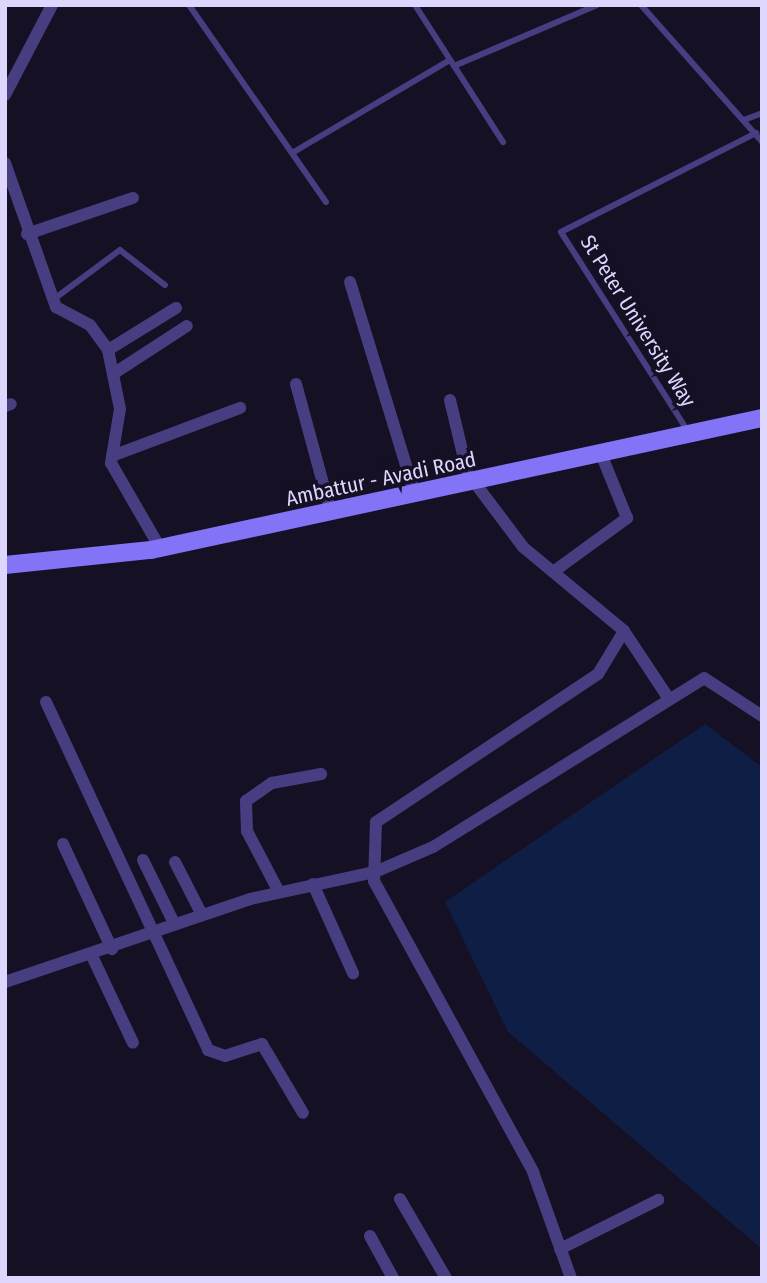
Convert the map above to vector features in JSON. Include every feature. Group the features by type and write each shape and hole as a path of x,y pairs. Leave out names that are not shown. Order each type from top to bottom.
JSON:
{"street":[{"path":"5,95 52,5"},
{"path":"5,163 27,234 53,300 90,325 108,350 120,409 112,456 160,548"},
{"path":"27,234 133,198"},
{"path":"350,282 415,495"},
{"path":"108,350 176,308"},
{"path":"113,374 187,326"},
{"path":"296,384 331,513"},
{"path":"450,400 473,483 523,548 624,631 669,699"},
{"path":"112,456 240,408"},
{"name":"Ambattur - Avadi Road","path":"5,565 160,548 691,438 762,418"},
{"path":"553,572 627,518 602,456"},
{"path":"571,1278 533,1172 375,872 376,822 598,674 624,631"},
{"path":"5,982 112,949 202,915 279,892 375,872 433,847 704,678 762,716"},
{"path":"46,702 208,1051 225,1056 262,1044 303,1113"},
{"path":"279,892 247,831 246,801 272,783 321,775"},
{"path":"62,844 112,949"},
{"path":"143,859 175,925"},
{"path":"176,862 202,915"},
{"path":"313,884 353,973"},
{"path":"91,954 133,1043"},
{"path":"400,1199 446,1278"},
{"path":"560,1249 658,1200"},
{"path":"370,1236 393,1278"}],"lane":[{"path":"189,5 326,202"},
{"path":"415,5 503,142"},
{"path":"292,153 452,63 597,5"},
{"path":"642,5 762,142"},
{"path":"744,120 762,113"},
{"name":"St Peter University Way","path":"691,438 561,232 756,134"},
{"path":"53,300 120,250 165,285"}],"water":[{"path":"705,724 762,767 762,1249 508,1032 445,902"}]}
